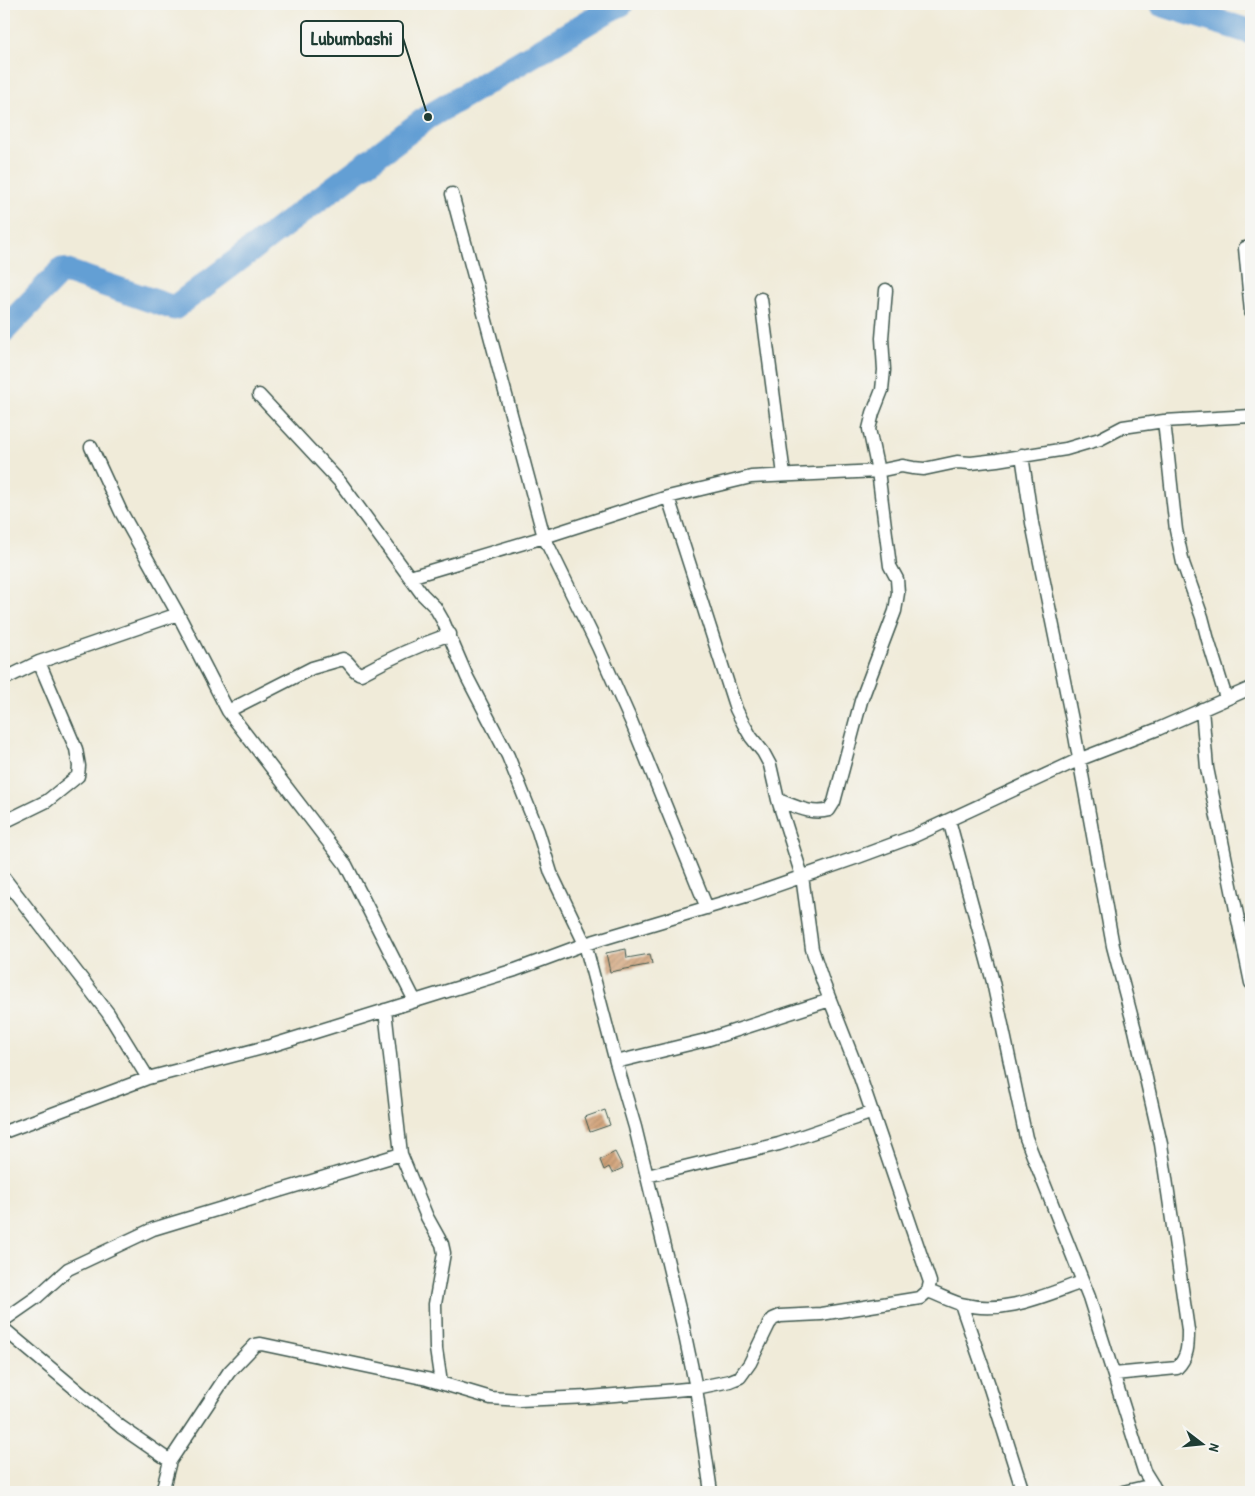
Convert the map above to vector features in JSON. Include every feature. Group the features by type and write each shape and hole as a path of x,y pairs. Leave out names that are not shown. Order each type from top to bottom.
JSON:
{"street":[{"path":"452,194 544,537 598,647 631,721 707,908"},
{"path":"1245,248 1251,312"},
{"path":"778,800 808,811 820,812 829,810 834,802 861,701 895,611 898,593 897,579 890,566 878,470 869,429 883,384 882,338 886,290"},
{"path":"761,299 784,476"},
{"path":"259,395 340,482 410,577 435,607 450,634 467,677 508,756 538,831 552,873 585,944 635,1127 696,1388 711,1492"},
{"path":"410,577 668,497 706,486 751,477 878,470 902,466 924,468 957,462 971,463 1066,449 1100,439 1123,427 1251,416"},
{"path":"1164,422 1176,530 1183,562 1202,617 1226,698"},
{"path":"92,447 121,512 178,614 228,711 346,864 414,1001"},
{"path":"1022,455 1032,523 1073,725 1113,946 1135,1030 1161,1144 1188,1330 1186,1355 1184,1361 1176,1368 1114,1374"},
{"path":"162,1492 170,1462 229,1372 256,1345 271,1346 441,1383 491,1398 519,1400 589,1397 696,1388 730,1381 740,1377 750,1363 773,1319 780,1316 821,1314 920,1298 928,1291 930,1282 873,1112 812,949 802,876 778,800 770,766 736,709 668,497"},
{"path":"4,679 39,662 178,614"},
{"path":"228,711 312,668 343,659 346,660 354,671 361,674 394,656 450,634"},
{"path":"4,822 47,801 78,776 79,766 76,749 39,662"},
{"path":"4,1132 148,1078 270,1046 515,970 585,944 707,908 912,837 1078,760 1142,736 1251,688"},
{"path":"1202,708 1207,768 1251,983"},
{"path":"949,820 993,982 1026,1138 1082,1282 1114,1374 1144,1471 1155,1488 1123,1492"},
{"path":"4,878 108,1012 148,1078"},
{"path":"616,1062 706,1040 830,1000"},
{"path":"385,1010 401,1154 427,1217 442,1244 444,1252 435,1304 436,1348 441,1383"},
{"path":"647,1176 779,1144 873,1112"},
{"path":"4,1320 37,1297 68,1269 153,1229 401,1154"},
{"path":"928,1291 961,1304 987,1308 1021,1304 1082,1282"},
{"path":"961,1304 1023,1492"},
{"path":"4,1329 121,1427 170,1462"}],"building":[{"path":"626,949 627,958 650,954 652,964 610,972 606,953"},
{"path":"605,1110 610,1125 590,1132 585,1117"},
{"path":"615,1152 623,1168 612,1173 609,1167 604,1170 600,1160"}],"waterway":[{"path":"4,330 62,270 174,308 428,117 621,4"},
{"path":"1161,4 1251,32"}],"place":[{"name":"Lubumbashi","path":"428,117"}]}
